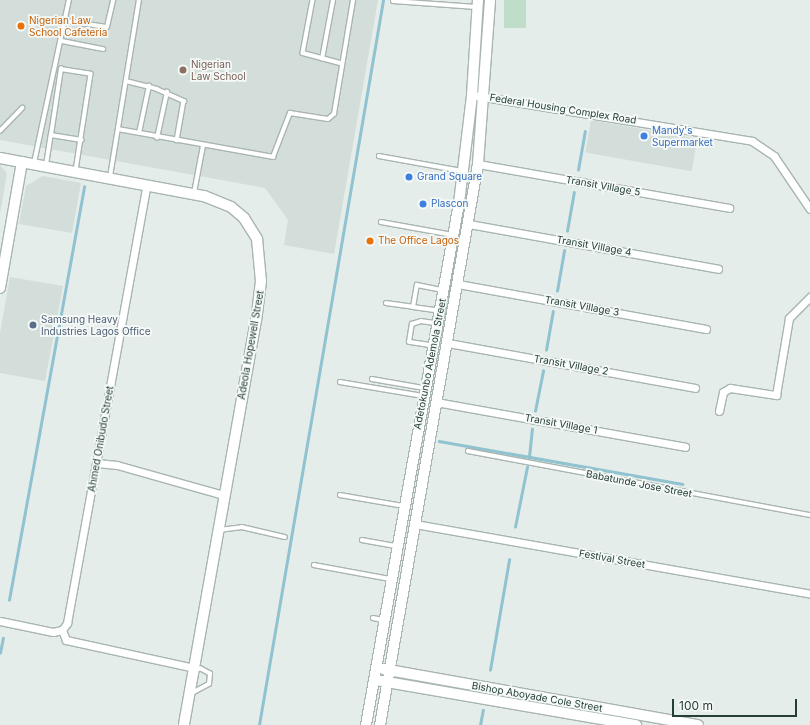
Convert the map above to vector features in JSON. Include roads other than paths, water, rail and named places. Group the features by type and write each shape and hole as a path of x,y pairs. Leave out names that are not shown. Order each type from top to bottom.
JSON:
{"street":[{"name":"Adetokunbo Ademola Street","path":"380,725 436,402 469,224 478,164 485,96 490,0"},
{"name":"Adetokunbo Ademola Street","path":"366,725 424,392 454,236 472,95 478,3"},
{"name":"Federal Housing Complex Road","path":"472,95 752,141 774,156 810,209"},
{"name":"Adeola Hopewell Street","path":"0,158 194,193 219,201 244,218 257,239 261,258 256,320 184,725"},
{"path":"0,288 22,162"},
{"name":"Transit Village 5","path":"478,164 729,208"},
{"name":"Ahmed Onibudo Street","path":"62,630 68,623 147,184"},
{"name":"Transit Village 4","path":"469,224 718,268"},
{"name":"Transit Village 3","path":"458,284 706,329"},
{"path":"719,411 723,392 730,388 776,395 789,318 810,297"},
{"name":"Transit Village 2","path":"448,343 695,388"},
{"name":"Transit Village 1","path":"436,402 685,447"},
{"path":"97,464 117,465 224,495"},
{"name":"Festival Street","path":"415,524 810,594"},
{"path":"0,621 54,632 62,630 66,640 194,670"},
{"name":"Bishop Aboyade Cole Street","path":"375,668 698,725"},
{"name":"Bishop Aboyade Cole Street","path":"373,680 636,725"}],"lane":[{"path":"34,164 62,41 69,0"},
{"path":"66,21 107,27 113,0"},
{"path":"110,177 139,0"},
{"path":"313,0 303,53 341,63"},
{"path":"322,59 333,0"},
{"path":"118,129 202,146 273,156 290,113 332,117 353,0"},
{"path":"393,1 478,3"},
{"path":"62,41 103,49"},
{"path":"45,166 63,68 92,76 76,171"},
{"path":"126,81 167,92 185,104 178,140"},
{"path":"139,133 149,86"},
{"path":"157,138 167,92"},
{"path":"0,131 22,108"},
{"path":"51,135 82,140"},
{"path":"194,193 202,146"},
{"path":"379,156 463,171"},
{"path":"381,222 454,236"},
{"path":"413,307 417,285 444,290"},
{"path":"386,303 440,311"},
{"path":"433,346 408,342 412,324 421,321 437,323"},
{"path":"372,379 424,392"},
{"path":"340,382 424,392"},
{"name":"Babatunde Jose Street","path":"468,450 810,515"},
{"path":"340,495 404,506"},
{"path":"218,530 242,528 285,537"},
{"path":"362,540 397,546"},
{"path":"314,566 391,579"},
{"path":"373,618 384,620"},
{"path":"189,695 208,686 210,674 201,669 194,670"}],"waterway":[{"path":"259,725 383,0"},
{"path":"578,170 585,132"},
{"path":"9,600 84,187"},
{"path":"567,231 574,193"},
{"path":"557,291 564,251"},
{"path":"546,350 553,312"},
{"path":"535,411 543,371"},
{"path":"529,457 532,429"},
{"path":"439,441 682,484"},
{"path":"515,527 527,467"},
{"path":"490,670 509,560"},
{"path":"0,653 3,638"},
{"path":"480,725 483,710"}],"place":[{"name":"Nigerian Law School Cafeteria","path":"21,26"},
{"name":"Nigerian Law School","path":"183,70"},
{"name":"Mandy's Supermarket","path":"644,136"},
{"name":"Grand Square","path":"409,177"},
{"name":"Plascon","path":"423,204"},
{"name":"The Office Lagos","path":"370,241"},
{"name":"Samsung Heavy Industries Lagos Office","path":"33,325"}]}
